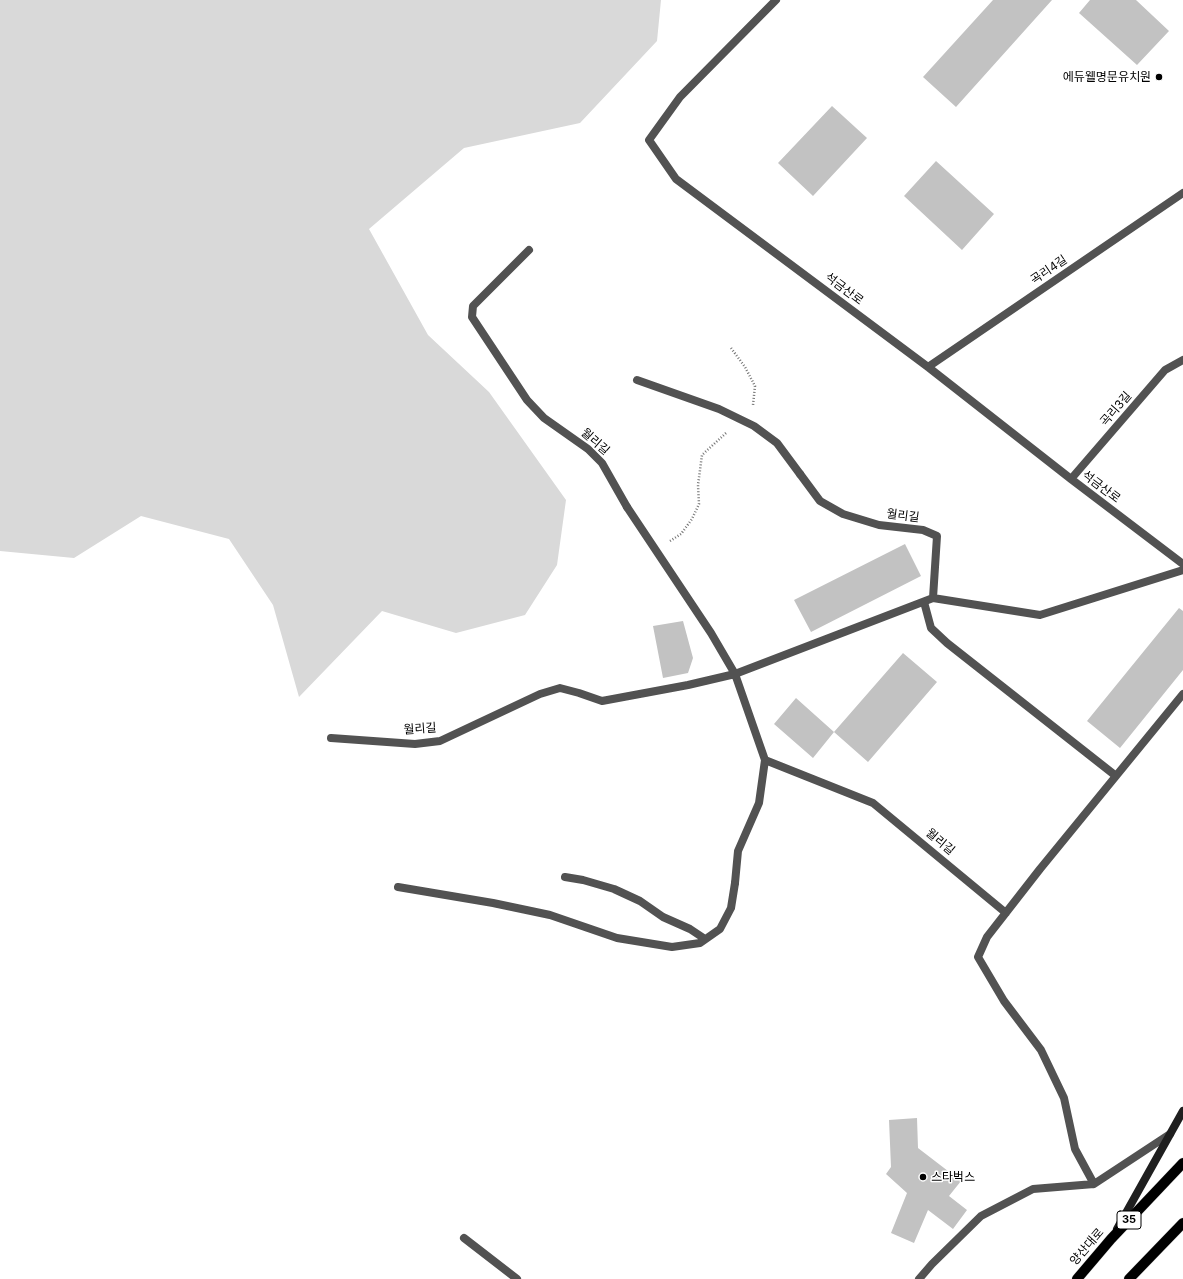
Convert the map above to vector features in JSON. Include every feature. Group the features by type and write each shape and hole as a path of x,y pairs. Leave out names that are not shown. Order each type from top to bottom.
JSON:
{"main road":[{"path":"1111,1239 1183,1112"},
{"name":"양산대로","path":"1077,1279 1111,1239 1183,1163"},
{"path":"1128,1279 1136,1274 1183,1223"}],"street":[{"name":"석금산로","path":"776,0 680,97 649,140 676,179 928,367 1071,479 1183,564"},
{"name":"곡리4길","path":"928,367 1183,193"},
{"name":"월리길","path":"398,887 493,903 550,915 617,938 672,947 700,943 720,929 731,908 738,851 759,803 766,760 735,674 711,633 627,506 602,462 588,449 544,418 527,400 472,317 473,306 529,250"},
{"name":"곡리3길","path":"1071,479 1165,370 1183,360"},
{"name":"월리길","path":"332,738 415,744 440,741 540,694 560,688 602,701 688,685 735,674 934,598 936,536 923,530 879,525 843,514 820,501 777,443 754,426 718,409 637,380"},
{"path":"934,598 1040,615 1183,570"},
{"path":"924,602 931,628 947,643 1116,776"},
{"path":"1094,1184 1075,1149 1064,1098 1041,1050 1004,1001 978,957 987,937 1040,869 1183,694"},
{"name":"월리길","path":"766,760 873,803 1006,913"},
{"path":"565,877 583,880 614,889 640,901 663,917 690,929 706,939"},
{"path":"919,1279 932,1264 982,1216 1033,1189 1094,1184 1170,1134"},
{"path":"464,1238 517,1279"}],"path":[{"path":"731,348 745,367 755,386 753,406 754,426"},
{"path":"655,549 681,534 692,519 699,504 698,485 702,455 741,420"}],"shaded area":[{"path":"0,0 661,0 657,41 580,123 464,148 369,229 428,335 489,392 566,500 557,565 525,615 456,633 382,611 299,697 273,605 229,539 141,516 74,558 0,551"}],"building":[{"path":"993,0 1052,0 956,107 923,77"},
{"path":"1090,0 1136,0 1169,31 1137,65 1079,13"},
{"path":"832,106 867,138 813,196 778,163"},
{"path":"936,161 994,214 962,250 904,196"},
{"path":"905,544 921,576 811,632 794,600"},
{"path":"1179,608 1183,611 1183,670 1120,748 1087,721"},
{"path":"683,621 693,658 688,673 663,678 653,626"},
{"path":"903,653 937,682 868,762 834,732"},
{"path":"796,698 834,732 813,758 774,724"},
{"name":"스타벅스","path":"917,1118 918,1148 961,1181 949,1196 967,1210 953,1229 928,1210 914,1243 891,1233 907,1193 886,1174 891,1167 889,1120"}],"place":[{"name":"에듀웰명문유치원","path":"1159,77"},
{"name":"스타벅스","path":"923,1177"}]}
